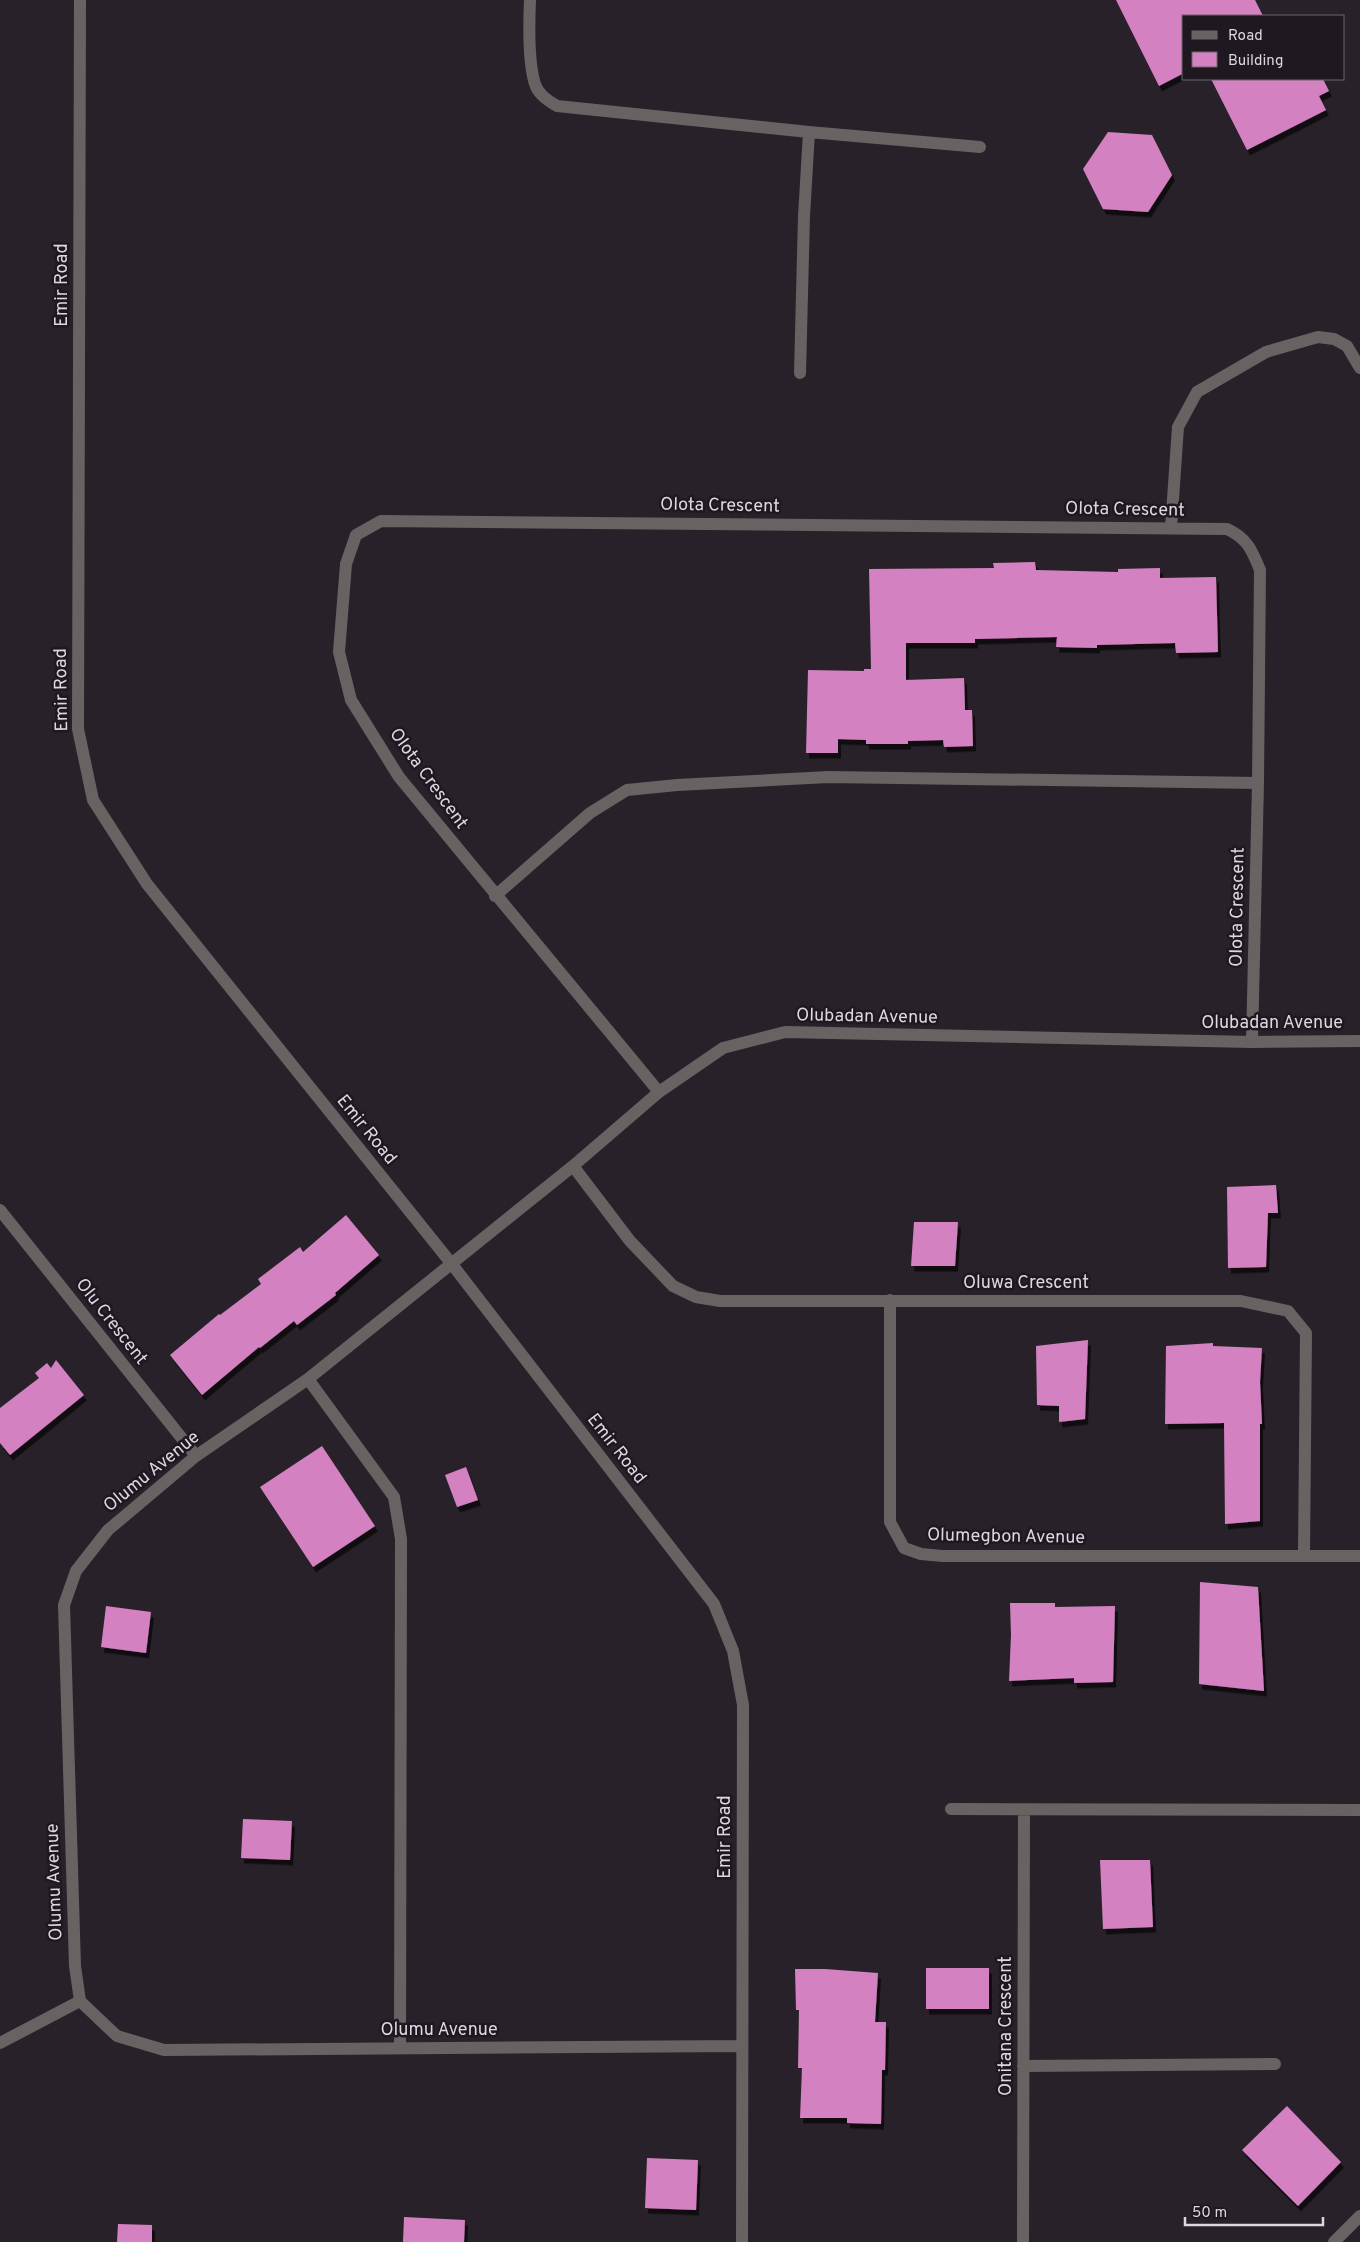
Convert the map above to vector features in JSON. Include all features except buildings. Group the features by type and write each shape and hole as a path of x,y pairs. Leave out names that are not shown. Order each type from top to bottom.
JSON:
{"street":[{"name":"Emir Road","path":"80,0 78,729 93,800 147,884 450,1264 714,1604 733,1651 743,1705 742,2242"},
{"path":"530,0 529,35 535,85 545,99 557,106 809,132 980,147"},
{"path":"800,373 804,216 809,132"},
{"path":"1171,528 1178,427 1198,392 1266,352 1318,337 1334,339 1347,346 1360,368"},
{"name":"Olota Crescent","path":"659,1092 495,896 400,777 351,700 339,652 346,564 356,535 372,525 381,521 410,520 1171,528 1227,529 1240,535 1251,547 1260,570 1258,783 1252,1042"},
{"path":"495,896 590,813 627,790 677,785 828,777 1258,783"},
{"name":"Olubadan Avenue","path":"450,1264 573,1166 659,1092 723,1048 785,1032 1252,1042 1360,1041"},
{"name":"Oluwa Crescent","path":"573,1166 630,1241 673,1286 696,1297 720,1301 1241,1301 1288,1311 1306,1333 1304,1554"},
{"name":"Olu Crescent","path":"0,1210 196,1456"},
{"name":"Olumu Avenue","path":"450,1264 308,1379 196,1456 108,1530 76,1571 64,1605 75,1966 80,2001 117,2036 164,2050 742,2046"},
{"name":"Olumegbon Avenue","path":"890,1300 890,1522 904,1548 921,1554 942,1556 1304,1554 1360,1556"},
{"path":"308,1379 394,1497 401,1539 400,2048"},
{"path":"951,1809 1360,1810"},
{"name":"Onitana Crescent","path":"1023,2242 1024,1810"},
{"path":"0,2043 80,2001"},
{"path":"1023,2066 1275,2064"},
{"path":"1334,2242 1360,2216"}]}
